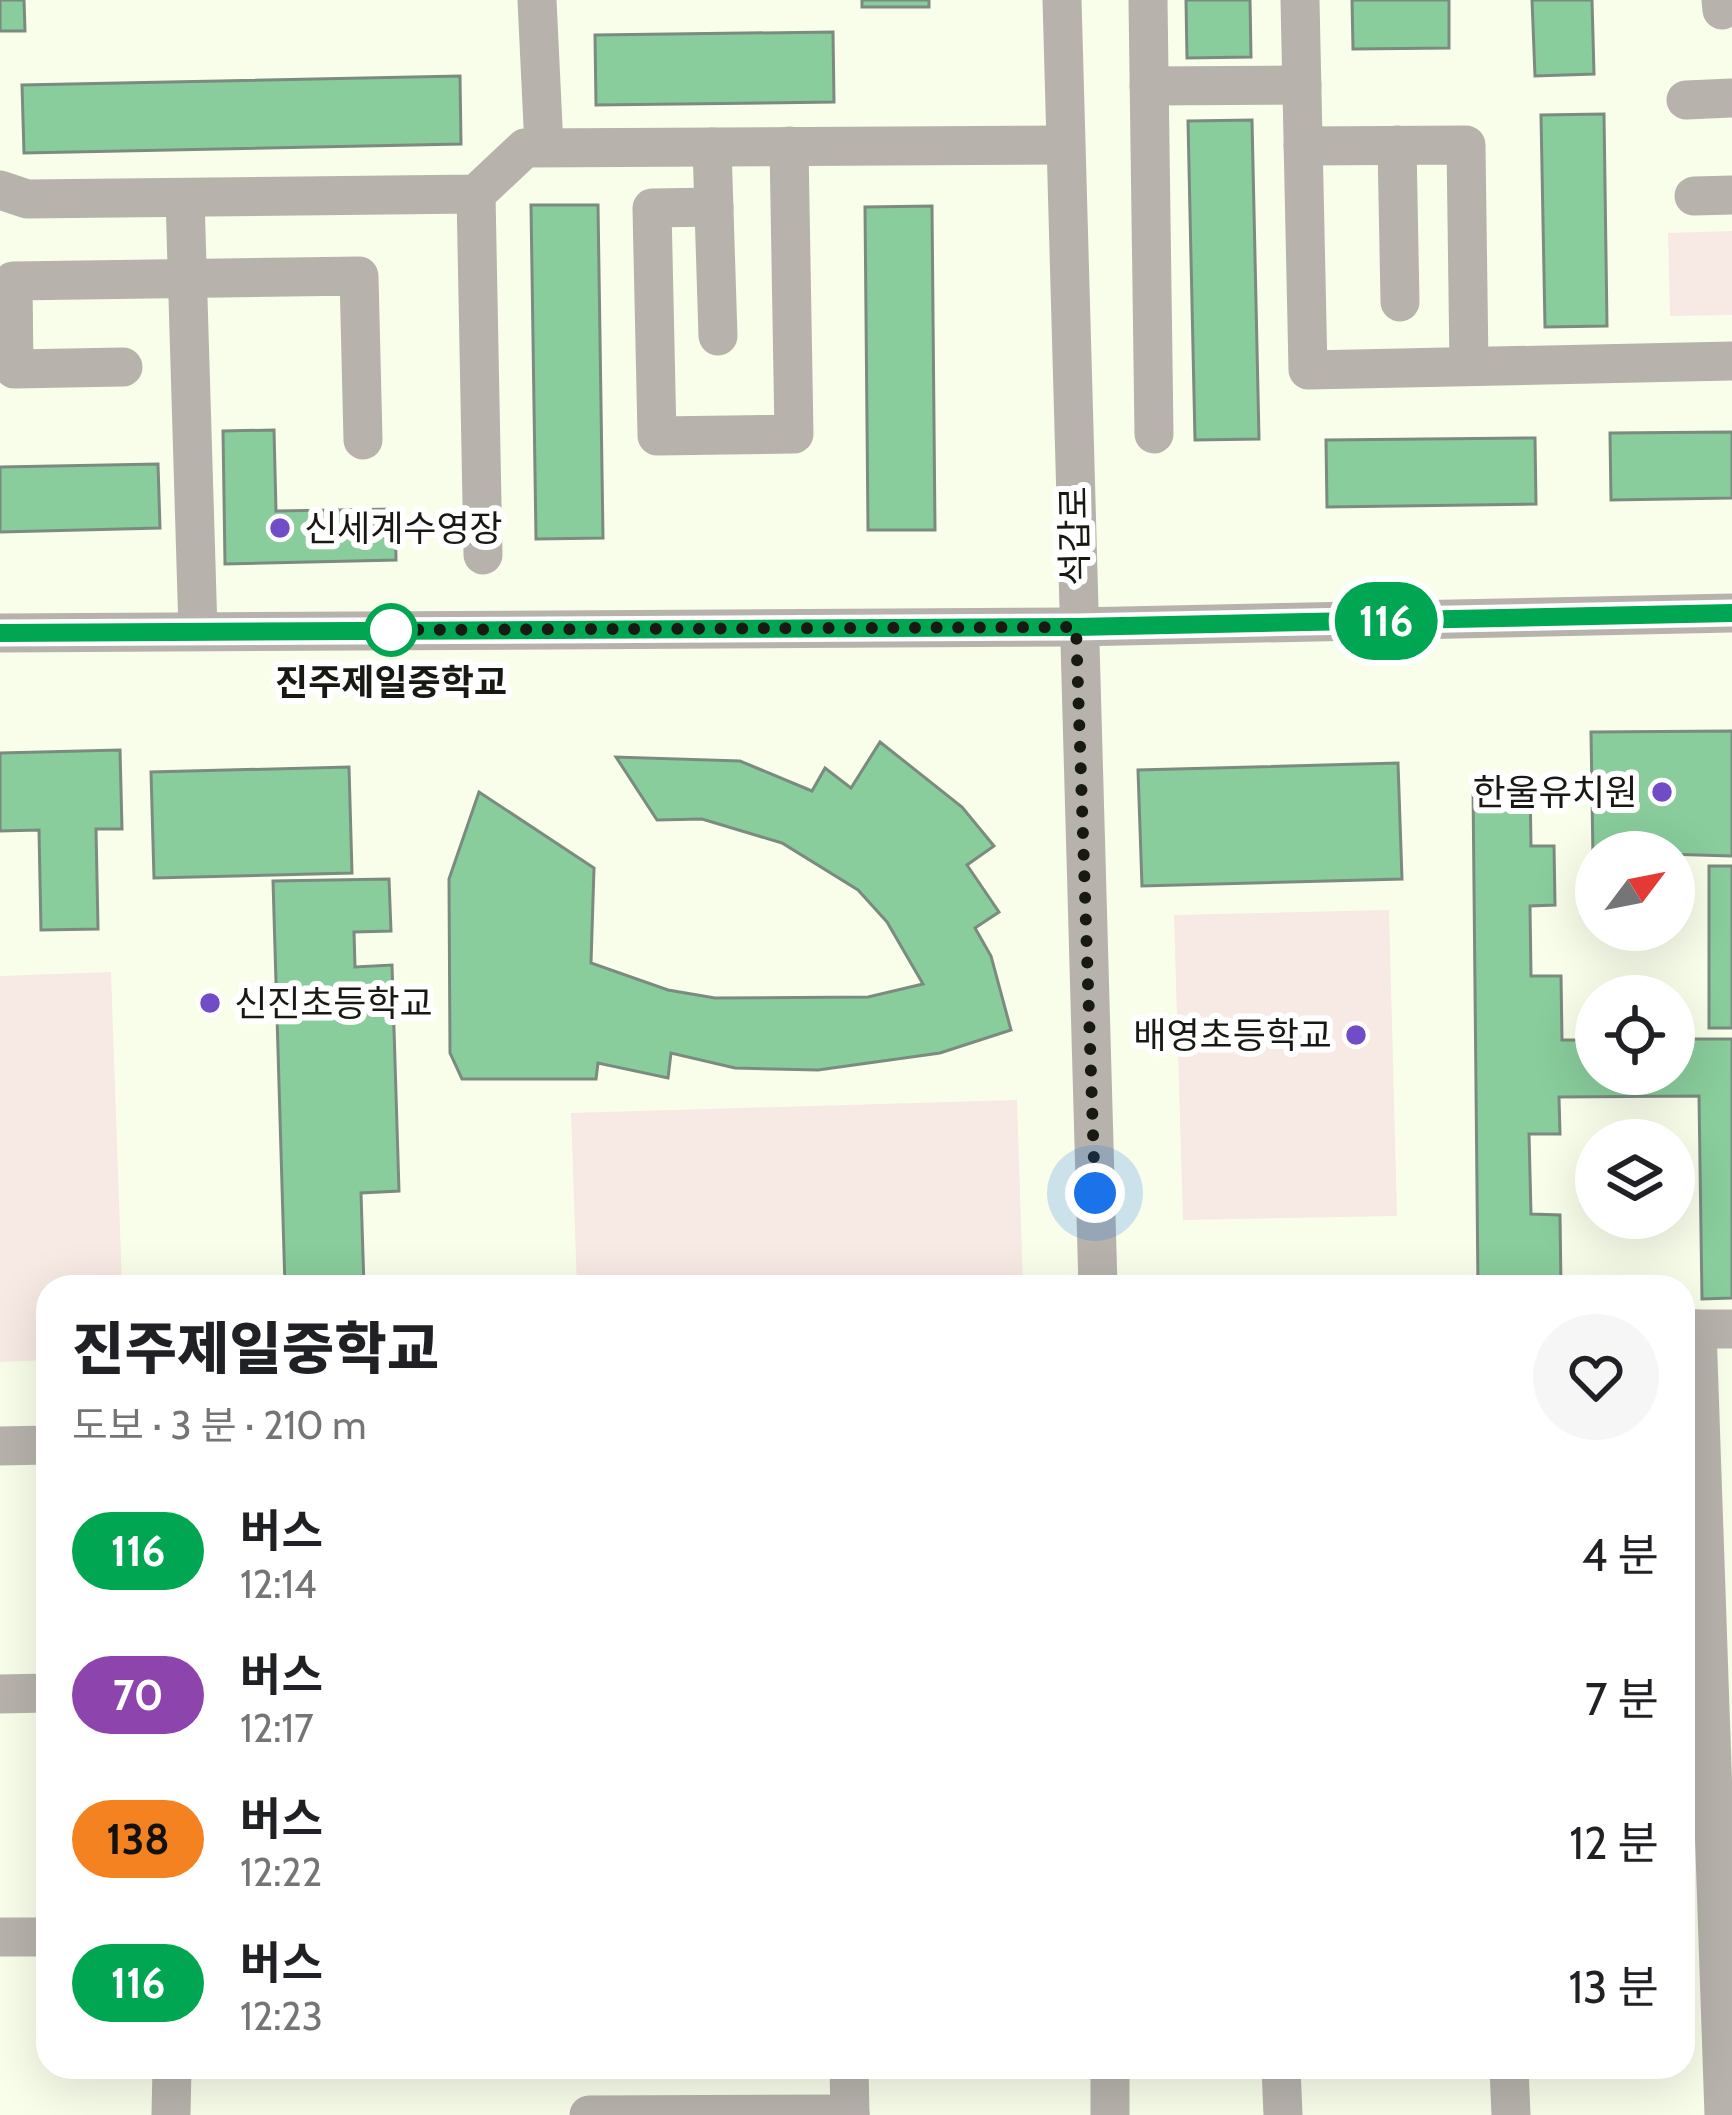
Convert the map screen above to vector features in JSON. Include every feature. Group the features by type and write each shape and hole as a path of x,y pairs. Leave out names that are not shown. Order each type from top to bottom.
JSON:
{"street":[{"path":"537,0 544,147"},
{"name":"석갑로","path":"1062,0 1098,1275"},
{"path":"1148,0 1154,434"},
{"path":"1300,0 1308,370 1732,361"},
{"path":"1149,86 1301,85"},
{"path":"1686,100 1732,98"},
{"path":"0,190 27,199 476,194 525,148 1064,145"},
{"path":"1303,146 1466,145 1469,367"},
{"path":"714,207 652,208 657,436 794,434 789,146"},
{"path":"1397,146 1400,302"},
{"path":"712,147 718,337"},
{"path":"476,194 483,555"},
{"path":"185,198 198,631"},
{"path":"123,367 14,369 13,281 359,276 363,440"},
{"path":"0,633 1076,627 1732,613"},
{"path":"1704,1329 1709,1787 1724,2115"},
{"path":"0,1446 36,1445"},
{"path":"0,1694 36,1693"},
{"path":"0,1937 36,1936"},
{"path":"171,2115 172,2079"},
{"path":"589,2115 850,2115 848,2079"},
{"path":"1110,2079 1110,2115"},
{"path":"1281,2079 1282,2115"},
{"path":"1510,2079 1511,2115"}],"shaded area":[{"path":"1732,231 1732,315 1670,316 1668,233"},
{"path":"1389,910 1397,1216 1183,1220 1174,915"},
{"path":"111,972 122,1275 36,1275 36,1360 0,1362 0,976"},
{"path":"1017,1100 1023,1275 577,1275 571,1113"}],"building":[{"path":"0,0 24,0 25,31 0,31"},
{"path":"862,0 929,0 929,7 862,7"},
{"path":"1186,0 1250,0 1251,57 1187,58"},
{"path":"1352,0 1449,0 1449,48 1353,49"},
{"path":"1532,0 1592,0 1594,74 1535,76"},
{"path":"833,32 834,102 596,105 595,35"},
{"path":"460,76 461,144 24,153 22,85"},
{"path":"1604,114 1607,326 1545,327 1541,115"},
{"path":"1252,120 1259,439 1195,440 1188,121"},
{"path":"531,205 598,205 603,538 536,539"},
{"path":"932,206 935,530 868,530 865,207"},
{"path":"274,430 276,511 395,509 396,560 225,564 223,431"},
{"path":"1732,432 1732,498 1611,500 1610,433"},
{"path":"1535,438 1536,504 1327,507 1326,440"},
{"path":"158,464 160,528 0,532 0,467"},
{"name":"한울유치원","path":"1732,731 1732,856 1695,855 1695,831 1593,831 1591,732"},
{"path":"880,742 962,807 994,846 967,865 999,912 975,928 991,956 1011,1030 940,1053 818,1070 735,1068 671,1053 668,1078 598,1063 596,1079 462,1079 450,1053 449,879 479,792 594,868 591,963 668,990 715,998 868,997 923,984 887,922 858,890 782,843 702,819 657,820 616,757 740,761 812,791 825,768 851,788"},
{"path":"120,750 122,829 96,829 98,929 41,930 39,830 0,831 0,753"},
{"path":"1398,763 1402,879 1142,886 1138,770"},
{"path":"349,767 352,873 154,878 151,772"},
{"path":"1530,786 1531,846 1554,846 1555,905 1530,906 1531,976 1561,976 1562,1040 1575,1040 1575,1095 1695,1095 1695,1039 1732,1039 1732,1298 1702,1299 1699,1096 1559,1097 1560,1134 1529,1134 1531,1214 1560,1215 1561,1275 1478,1275 1473,787"},
{"path":"1709,866 1732,866 1732,1028 1709,1028"},
{"path":"389,879 391,931 354,932 355,967 392,965 399,1191 361,1193 364,1275 285,1275 273,881"}],"bus line":[{"name":"116","path":"0,633 1076,627 1732,613"}],"place":[{"name":"신세계수영장","path":"280,528"},
{"name":"진주제일중학교","path":"391,630"},
{"name":"한울유치원","path":"1662,792"},
{"name":"신진초등학교","path":"210,1003"},
{"name":"배영초등학교","path":"1356,1035"}],"route":[{"path":"391,630 383,630 1076,627 1095,1193"}]}
